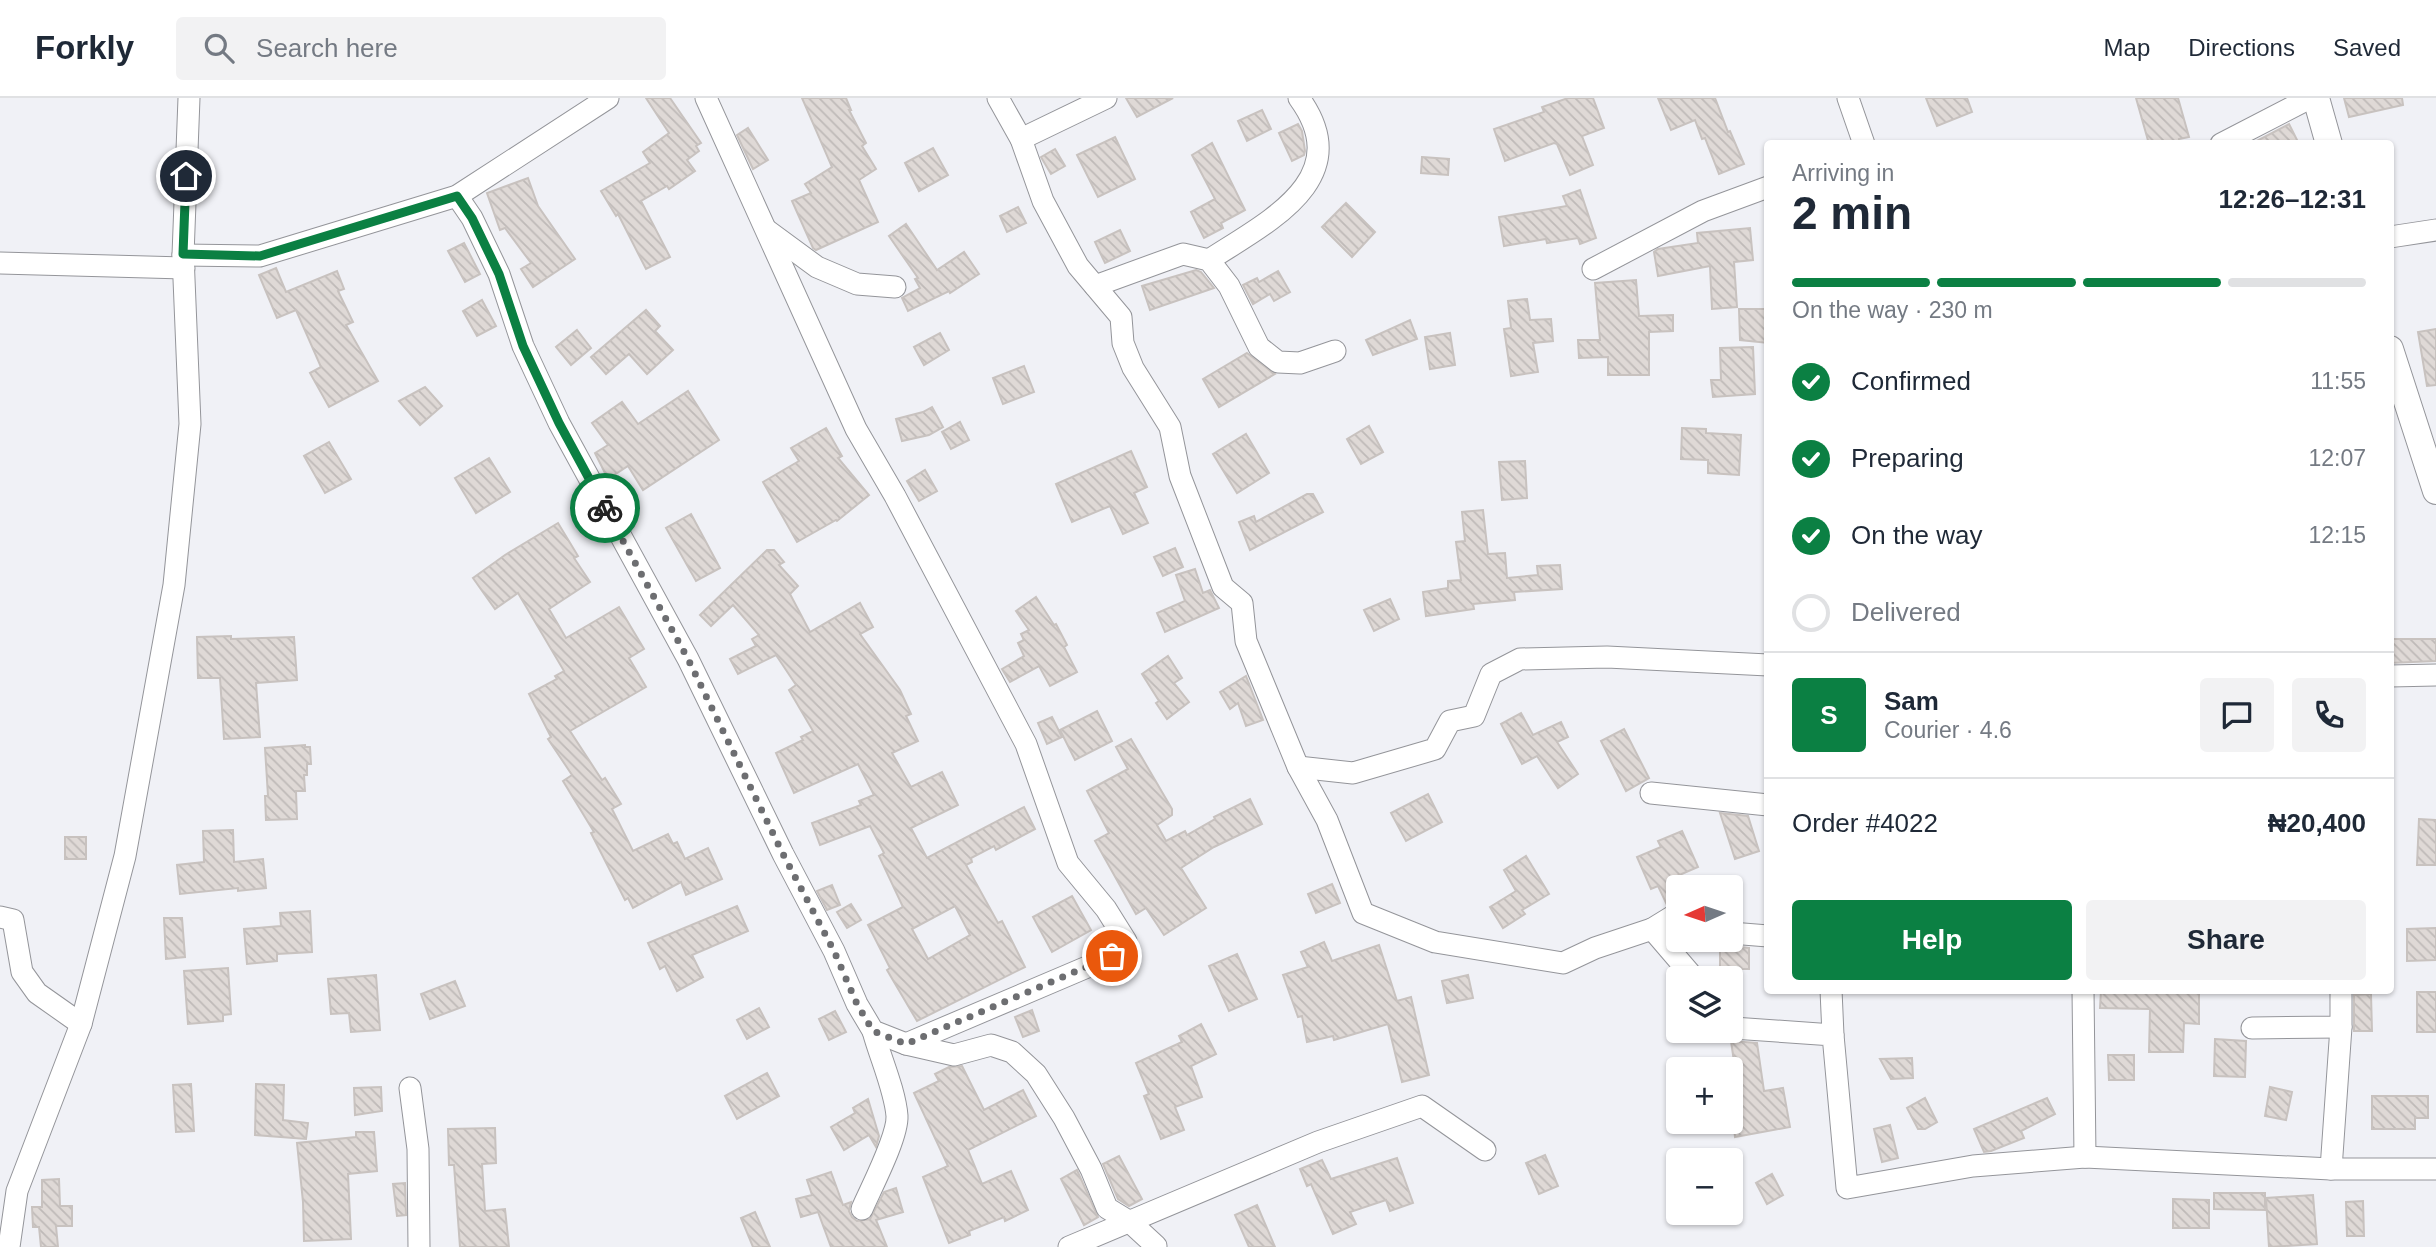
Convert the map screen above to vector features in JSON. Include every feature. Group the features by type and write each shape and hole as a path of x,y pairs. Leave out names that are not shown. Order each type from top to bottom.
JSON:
{"street":[{"path":"9,1247 8,1190 81,1024 125,856 174,585 190,424 184,261 189,98"},
{"path":"0,263 184,261 260,256 457,196 608,98"},
{"path":"706,98 856,429 895,496 1026,744 1068,863 1106,909 1126,941 1112,956 906,1044"},
{"path":"998,98 1021,139 1043,201 1078,265 1121,317 1123,343 1133,368 1170,427 1180,476 1223,587 1242,603 1246,641 1298,767 1327,820 1363,913 1435,942 1563,963 1595,948 1652,929 1666,920"},
{"path":"1021,139 1106,98"},
{"path":"1209,260 1267,222 1297,198 1316,168 1320,148 1316,127 1299,98"},
{"path":"1848,98 1863,140"},
{"path":"2229,140 2310,98"},
{"path":"2316,98 2328,140"},
{"path":"1593,268 1703,211 1764,188"},
{"path":"457,196 472,218 499,274 523,346 559,423 688,659 783,854 834,951 857,1004 873,1031 897,1119 894,1134 862,1209"},
{"path":"765,228 817,267 857,284 895,287"},
{"path":"2394,236 2436,230"},
{"path":"1095,286 1182,254 1209,260 1229,286 1259,347 1278,362 1300,363 1335,351"},
{"path":"2394,375 2397,395 2436,491"},
{"path":"1298,767 1353,773 1435,749 1450,721 1474,716 1491,674 1521,659 1607,657 1764,665"},
{"path":"2394,676 2436,675"},
{"path":"1651,793 1764,806"},
{"path":"0,917 13,920 22,972 37,993 81,1024"},
{"path":"1652,929 1683,966"},
{"path":"1743,934 1764,936"},
{"path":"1831,994 1847,1188 1973,1166 2085,1157 2331,1169 2436,1169"},
{"path":"2083,994 2085,1157"},
{"path":"2331,1169 2341,994"},
{"path":"2252,1028 2341,1027"},
{"path":"1743,1029 1833,1035"},
{"path":"873,1031 906,1044 954,1055 990,1045 1013,1052 1036,1074 1064,1118 1091,1169 1107,1208 1130,1222 1156,1246"},
{"path":"410,1088 418,1149 419,1247"},
{"path":"1069,1247 1318,1142 1422,1106 1485,1150"}],"building":[{"path":"646,98 670,98 701,143 696,146 699,151 687,160 695,171 669,189 667,186 641,201 670,257 646,269 618,214 616,216 601,191 650,163 643,152 669,133"},
{"path":"802,98 846,98 849,110 866,143 862,146 876,169 859,180 878,222 816,250 792,201 811,193 805,184 832,167"},
{"path":"1126,98 1173,98 1137,117"},
{"path":"1568,98 1593,98 1604,128 1582,136 1593,165 1570,175 1557,144 1554,143 1505,161 1494,129 1544,112 1542,107"},
{"path":"1658,98 1715,98 1744,164 1719,174 1695,120 1671,130"},
{"path":"1926,98 1967,98 1972,112 1937,126"},
{"path":"2136,98 2178,98 2189,137 2179,140 2148,140"},
{"path":"2344,98 2402,98 2403,105 2349,117"},
{"path":"1262,110 1271,129 1247,141 1238,121"},
{"path":"1298,124 1302,131 1305,151 1304,155 1292,161 1279,133"},
{"path":"2289,124 2297,140 2259,140"},
{"path":"748,128 768,160 753,169 737,135"},
{"path":"1115,137 1135,179 1098,197 1077,155"},
{"path":"1212,143 1245,210 1221,223 1223,228 1204,238 1191,212 1215,199 1192,155"},
{"path":"933,148 948,175 919,191 905,163"},
{"path":"1055,149 1065,166 1051,174 1041,157"},
{"path":"1422,157 1449,159 1448,175 1421,173"},
{"path":"528,178 538,206 575,259 533,287 521,269 531,263 505,228 500,230 487,193"},
{"path":"1580,190 1596,238 1580,244 1578,238 1547,243 1546,239 1504,246 1499,217 1567,206 1563,196"},
{"path":"1346,203 1375,232 1352,257 1322,227"},
{"path":"1018,207 1026,223 1007,232 1000,216"},
{"path":"906,224 937,270 964,252 979,274 950,293 949,291 908,311 902,298 920,288 915,279 918,278 889,236"},
{"path":"1750,228 1753,260 1734,262 1737,307 1712,309 1710,266 1658,276 1654,252 1658,249 1698,243 1697,233"},
{"path":"1120,230 1130,251 1105,263 1095,242"},
{"path":"464,243 480,274 465,282 448,251"},
{"path":"276,268 286,292 337,271 344,289 338,291 353,322 346,325 378,381 329,407 310,373 321,367 296,310 277,318 259,275"},
{"path":"1196,270 1201,272 1214,288 1150,310 1142,286"},
{"path":"1278,271 1290,292 1274,301 1270,294 1253,304 1243,285 1257,278 1259,282"},
{"path":"1636,280 1639,316 1673,315 1673,331 1649,332 1649,375 1608,375 1608,357 1579,358 1578,340 1600,340 1595,283"},
{"path":"1527,299 1530,320 1551,319 1553,341 1533,343 1538,372 1511,376 1504,329 1511,328 1508,301"},
{"path":"482,300 496,326 477,336 463,311"},
{"path":"1739,309 1764,309 1764,343 1740,340"},
{"path":"646,310 660,326 655,331 673,350 647,374 629,354 606,374 591,357"},
{"path":"1410,320 1417,339 1373,355 1366,340"},
{"path":"2436,329 2436,385 2427,386 2418,332"},
{"path":"577,330 591,348 571,365 556,347"},
{"path":"940,333 949,350 924,365 914,347"},
{"path":"1450,333 1455,365 1430,369 1425,337"},
{"path":"1753,347 1755,394 1713,397 1711,380 1721,380 1720,348"},
{"path":"1247,353 1275,374 1219,407 1203,379"},
{"path":"1024,366 1034,392 1003,404 993,378"},
{"path":"425,387 442,406 420,425 399,401"},
{"path":"688,391 719,440 643,490 628,466 608,479 595,453 608,445 592,423 622,402 638,424"},
{"path":"932,407 943,427 929,435 902,441 896,419"},
{"path":"960,422 969,440 951,449 942,432"},
{"path":"1369,426 1383,452 1361,464 1347,439"},
{"path":"826,428 842,456 838,458 869,495 837,521 797,542 763,482 799,461 791,448"},
{"path":"1682,428 1706,429 1706,433 1741,435 1739,475 1708,473 1708,460 1681,459"},
{"path":"1246,434 1269,473 1237,493 1213,454"},
{"path":"329,442 351,479 325,493 304,456"},
{"path":"1131,451 1147,487 1134,493 1148,523 1123,534 1110,506 1072,522 1056,484"},
{"path":"489,458 510,492 476,513 455,478"},
{"path":"1525,461 1527,498 1502,500 1499,462"},
{"path":"925,470 937,491 919,501 907,481"},
{"path":"1307,494 1313,494 1323,512 1250,550 1239,522 1254,516 1256,522"},
{"path":"1483,510 1488,554 1505,553 1507,578 1538,575 1537,566 1560,565 1562,589 1514,592 1515,600 1473,604 1474,609 1426,616 1423,592 1448,588 1448,581 1461,580 1456,542 1465,541 1462,512"},
{"path":"691,514 720,568 696,581 666,528"},
{"path":"558,523 578,556 574,558 590,582 549,609 566,638 619,607 644,649 629,658 646,687 570,731 621,804 612,809 633,851 668,834 673,844 677,842 685,859 708,848 722,879 686,895 681,882 633,908 628,898 625,900 591,833 594,832 563,781 572,775 548,739 551,737 529,694 557,679 555,676 564,671 518,593 495,609 473,578"},
{"path":"1175,548 1183,567 1163,576 1154,557"},
{"path":"767,550 774,550 784,562 779,565 798,586 790,594 810,632 860,603 873,627 860,634 900,690 911,714 906,716 918,741 892,753 911,787 942,772 958,805 911,828 927,858 1024,807 1035,829 996,850 994,846 971,858 972,862 966,865 998,923 1002,921 1025,967 917,1021 887,970 890,968 868,925 903,907 879,856 884,853 870,826 820,845 812,823 861,805 859,801 874,795 858,764 794,793 776,753 803,740 801,737 813,731 789,690 796,685 776,655 738,674 730,659 756,646 752,639 759,635 733,605 711,626 700,615","holes":["955,906 970,935 928,959 912,929"]},
{"path":"1195,569 1203,593 1210,590 1219,608 1165,632 1157,613 1185,601 1176,575"},
{"path":"1036,597 1054,625 1056,624 1077,672 1050,686 1039,666 1010,682 1002,669 1024,656 1018,643 1024,640 1021,634 1029,630 1016,611"},
{"path":"1390,599 1399,619 1374,631 1364,610"},
{"path":"231,636 231,639 294,637 297,680 256,683 260,737 224,739 220,678 198,678 197,637"},
{"path":"2394,639 2436,639 2436,661 2394,663"},
{"path":"1168,656 1182,678 1174,683 1189,702 1167,719 1142,674"},
{"path":"1246,676 1263,720 1246,726 1238,703 1230,709 1220,692"},
{"path":"1097,711 1112,741 1075,760 1060,730"},
{"path":"1521,713 1533,735 1561,722 1568,737 1557,742 1578,774 1558,788 1537,756 1522,764 1501,724"},
{"path":"1052,717 1062,737 1047,744 1038,723"},
{"path":"1624,729 1649,778 1626,791 1601,741"},
{"path":"1131,739 1172,809 1172,815 1157,825 1166,841 1185,831 1187,835 1215,819 1214,817 1250,799 1262,824 1214,847 1181,868 1206,908 1164,935 1146,908 1136,914 1095,841 1109,833 1087,791 1128,769 1116,747"},
{"path":"305,745 310,747 311,764 307,764 307,775 304,775 305,791 296,791 297,819 266,820 265,796 268,796 265,748"},
{"path":"1428,794 1442,822 1406,841 1391,813"},
{"path":"1720,813 1748,816 1759,851 1735,859"},
{"path":"2419,819 2436,820 2436,865 2417,865"},
{"path":"233,830 234,862 263,859 266,888 180,894 177,865 204,862 203,831"},
{"path":"1682,831 1698,867 1679,875 1666,875 1666,903 1658,886 1651,889 1637,857 1661,847 1658,841"},
{"path":"65,837 86,837 86,859 65,859"},
{"path":"1526,856 1549,894 1522,910 1525,914 1503,928 1490,907 1516,891 1504,870"},
{"path":"1332,884 1340,903 1316,913 1308,894"},
{"path":"832,885 840,905 827,910 817,891"},
{"path":"1072,896 1091,930 1052,952 1033,917"},
{"path":"851,904 861,920 847,928 837,912"},
{"path":"737,906 748,931 692,955 703,977 677,991 665,966 660,969 648,943"},
{"path":"310,911 312,952 277,954 277,961 247,964 244,929 281,926 280,913"},
{"path":"164,918 182,918 185,957 166,959"},
{"path":"2436,928 2436,960 2407,961 2407,929"},
{"path":"1324,942 1332,961 1379,945 1397,1001 1411,997 1429,1075 1402,1082 1388,1024 1334,1040 1333,1036 1307,1042 1302,1016 1298,1017 1283,975 1308,967 1301,952"},
{"path":"1743,947 1749,948 1749,969 1743,969 1743,966 1720,966 1720,952 1743,952"},
{"path":"1237,954 1257,999 1229,1011 1209,966"},
{"path":"228,968 231,1014 223,1015 223,1021 188,1024 184,971"},
{"path":"376,975 380,1030 351,1032 349,1013 331,1014 328,979"},
{"path":"1468,975 1473,998 1447,1003 1442,981"},
{"path":"455,981 465,1006 430,1019 421,994"},
{"path":"2417,992 2436,992 2436,1032 2417,1032"},
{"path":"2101,994 2199,994 2199,1024 2184,1023 2183,1052 2149,1052 2150,1009 2100,1008"},
{"path":"2371,994 2372,1031 2354,1031 2354,995"},
{"path":"759,1008 769,1027 747,1039 737,1020"},
{"path":"1032,1010 1039,1031 1023,1037 1015,1017"},
{"path":"835,1011 846,1032 829,1040 819,1019"},
{"path":"1201,1024 1216,1054 1191,1066 1202,1097 1175,1107 1184,1130 1161,1139 1144,1096 1149,1094 1136,1063 1182,1042 1179,1036"},
{"path":"2215,1039 2246,1041 2245,1077 2214,1076"},
{"path":"1731,1043 1757,1043 1764,1091 1783,1088 1790,1127 1735,1137 1735,1134 1743,1134 1743,1057 1733,1057"},
{"path":"2108,1055 2134,1055 2134,1080 2109,1080"},
{"path":"1912,1058 1913,1078 1891,1079 1880,1059"},
{"path":"962,1066 984,1110 1023,1090 1036,1116 968,1150 982,1184 1011,1171 1028,1210 1005,1221 1004,1217 969,1231 970,1235 949,1243 923,1177 948,1166 914,1093 939,1081 935,1074 949,1067"},
{"path":"767,1073 779,1096 737,1119 725,1096"},
{"path":"191,1084 194,1131 176,1132 173,1085"},
{"path":"256,1084 284,1085 283,1120 308,1123 306,1139 255,1135"},
{"path":"381,1087 382,1111 355,1115 354,1088"},
{"path":"2270,1087 2292,1092 2286,1120 2265,1116"},
{"path":"2372,1096 2428,1096 2428,1118 2415,1118 2415,1129 2372,1129"},
{"path":"1925,1098 1937,1122 1925,1129 1918,1129 1907,1108"},
{"path":"2047,1098 2055,1114 2021,1131 2024,1138 1984,1152 1974,1129"},
{"path":"868,1099 879,1136 876,1147 869,1135 844,1150 831,1127 855,1113 853,1108"},
{"path":"1890,1125 1898,1158 1882,1162 1874,1129"},
{"path":"495,1128 496,1163 482,1164 485,1211 505,1209 509,1247 460,1247 454,1165 449,1165 448,1129"},
{"path":"356,1132 374,1132 377,1171 348,1174 351,1239 304,1241 297,1143 356,1137"},
{"path":"1545,1155 1558,1186 1539,1194 1526,1163"},
{"path":"1119,1156 1142,1199 1129,1206 1118,1199 1103,1164"},
{"path":"1397,1158 1413,1203 1390,1211 1386,1200 1350,1212 1356,1224 1333,1234 1311,1184 1307,1186 1300,1169 1322,1160 1331,1179"},
{"path":"1077,1170 1098,1217 1084,1225 1061,1179"},
{"path":"831,1172 843,1205 851,1202 849,1211 857,1221 870,1219 884,1192 896,1188 903,1212 876,1220 887,1247 831,1247 818,1212 801,1217 796,1199 812,1195 807,1180"},
{"path":"1772,1174 1783,1195 1767,1204 1756,1183"},
{"path":"59,1179 60,1206 72,1206 72,1226 56,1226 58,1247 41,1247 39,1227 33,1227 32,1207 42,1207 42,1180"},
{"path":"405,1183 406,1215 397,1216 393,1184"},
{"path":"2214,1193 2265,1193 2265,1210 2214,1209"},
{"path":"2313,1195 2317,1244 2269,1247 2266,1198"},
{"path":"2173,1199 2209,1200 2209,1228 2173,1228"},
{"path":"2363,1201 2364,1236 2347,1236 2346,1202"},
{"path":"1257,1205 1275,1247 1249,1247 1235,1215"},
{"path":"755,1212 770,1247 753,1247 741,1218"}],"way so far":[{"path":"605,508 688,659 783,854 834,951 857,1004 873,1031 906,1044 1112,956"}],"route":[{"path":"186,176 183,254 260,256 457,196 472,218 499,274 523,346 559,423 605,508"}]}
